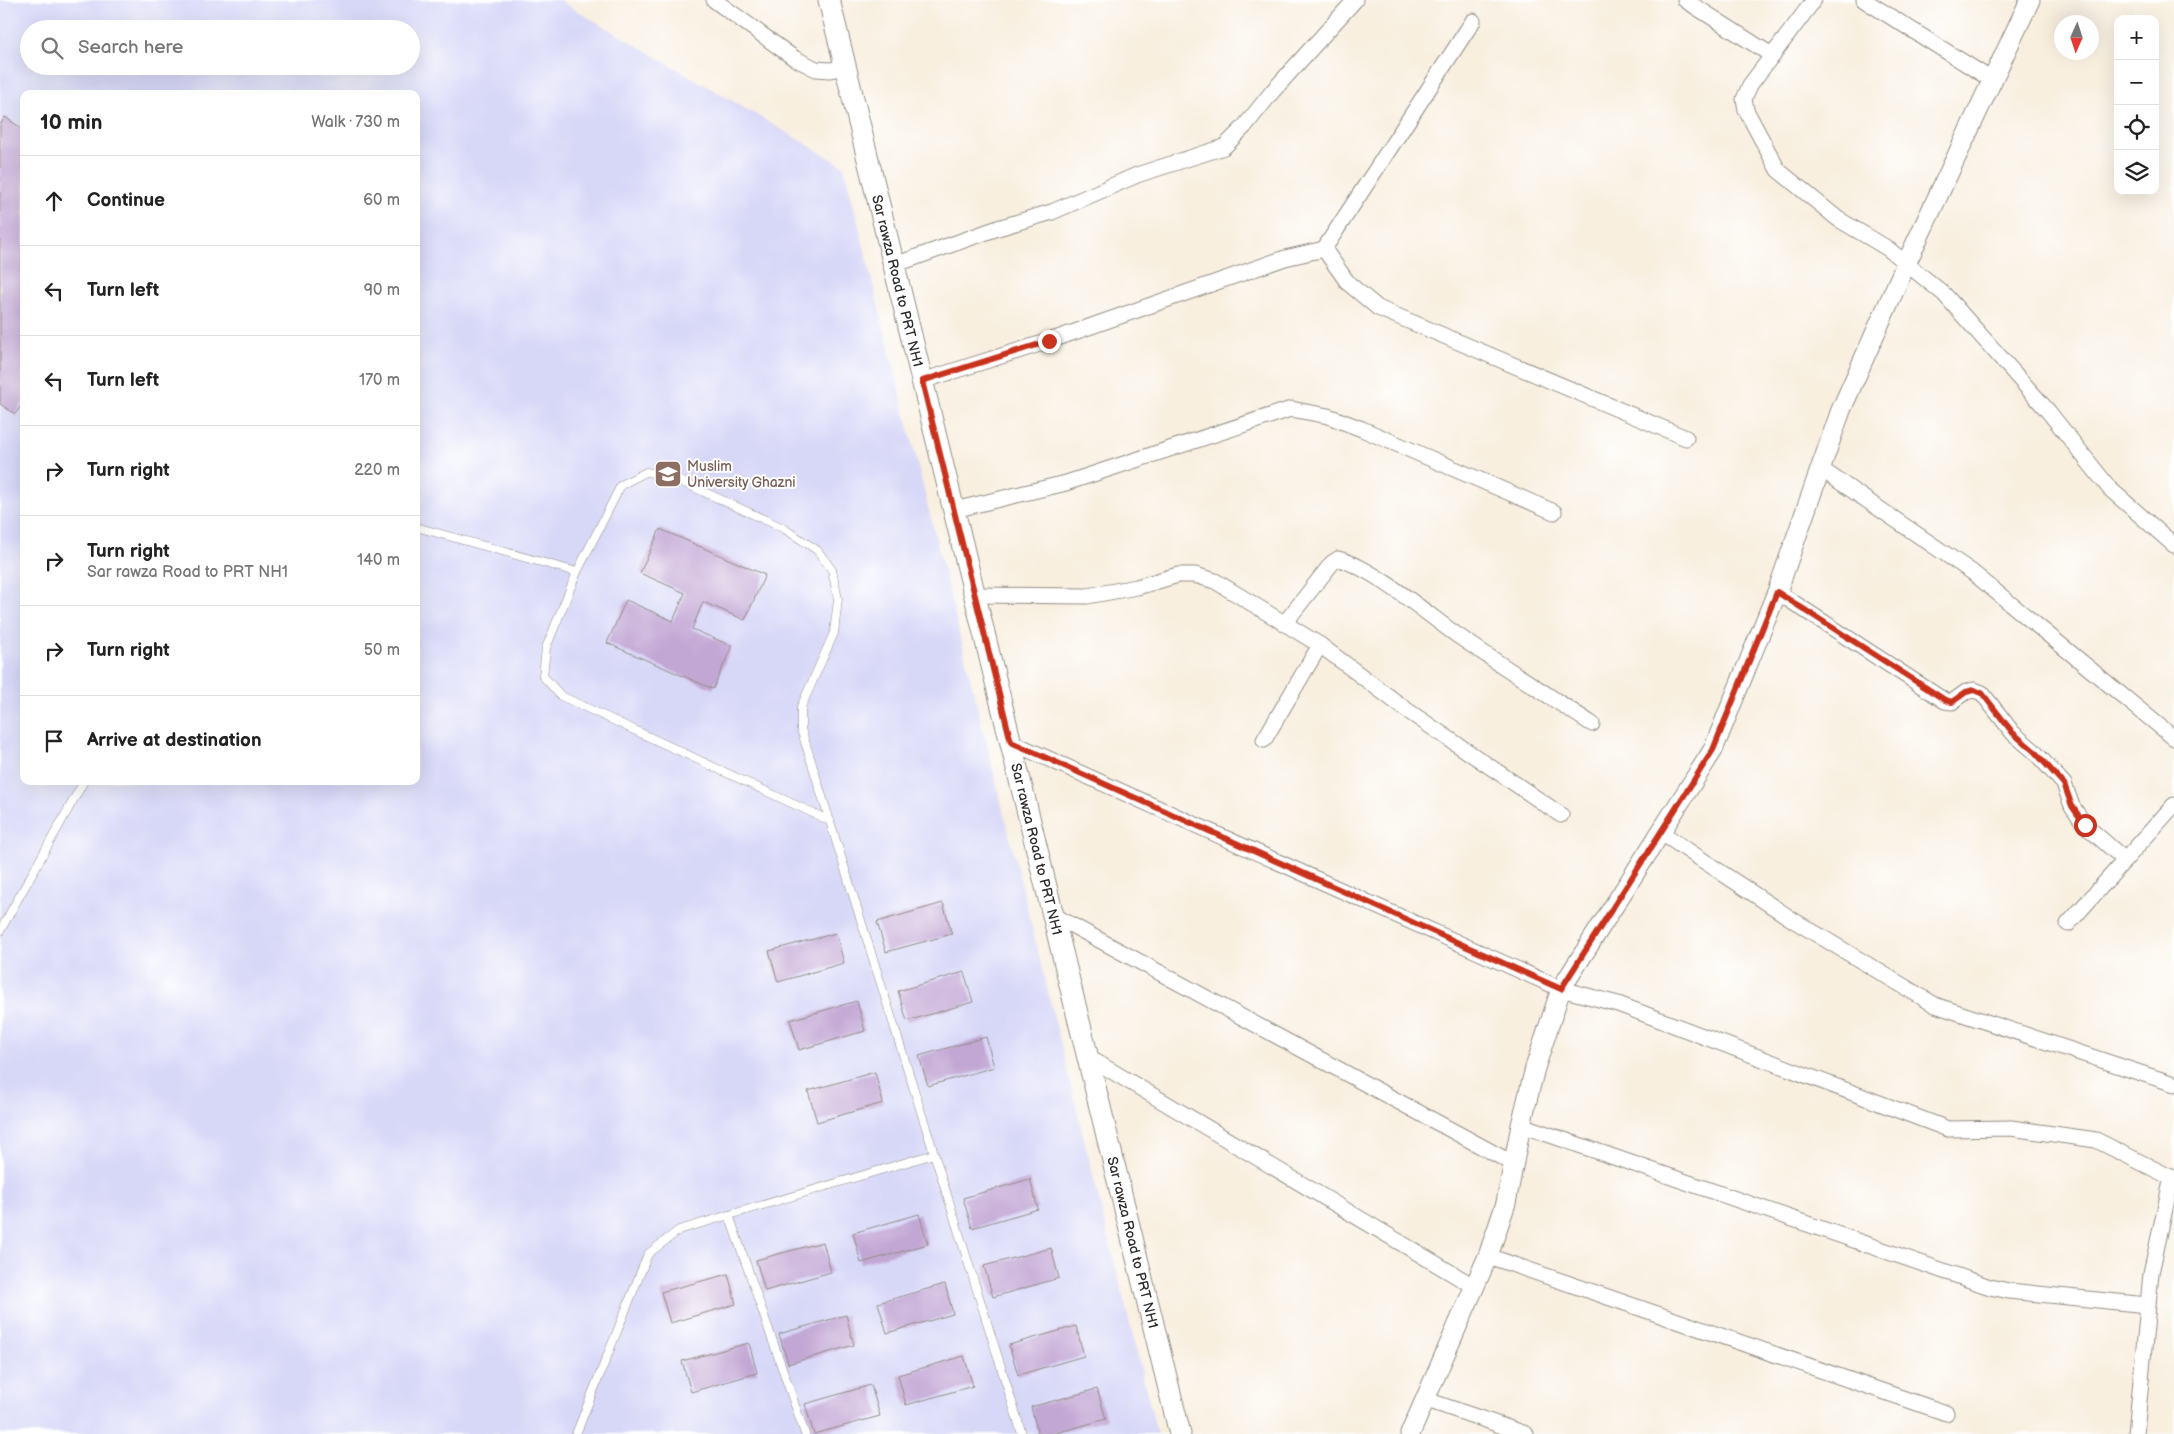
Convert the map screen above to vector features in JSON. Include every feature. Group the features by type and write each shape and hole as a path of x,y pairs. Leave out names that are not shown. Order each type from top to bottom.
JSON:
{"main road":[{"name":"Sar rawza Road to PRT NH1","path":"830,0 1180,1434"}],"street":[{"path":"714,0 794,58 816,69 830,70 846,67"},
{"path":"894,265 998,228 1052,212 1137,176 1224,146 1244,127 1356,0"},
{"path":"1685,0 1773,56"},
{"path":"1814,0 1750,85 1744,99 1746,110 1778,170 1838,219 1887,248 1944,294 2048,411 2110,490 2174,545"},
{"path":"1864,0 1992,80"},
{"path":"1410,1434 1427,1400 1488,1256 1506,1203 1521,1125 1535,1068 1561,989 1713,750 1777,592 1841,410 1906,264 2030,0"},
{"path":"922,381 1049,341 1284,258 1324,249 1473,21"},
{"path":"1324,249 1348,283 1378,308 1686,438"},
{"path":"954,510 1066,483 1291,409 1328,416 1362,429 1554,512"},
{"path":"1821,468 1972,572 2174,738"},
{"path":"1284,624 1332,563 1338,559 1345,561 1365,570 1471,644 1592,724"},
{"path":"975,595 1087,596 1178,575 1195,574 1215,581 1320,645 1408,711 1561,815"},
{"path":"1777,592 1945,700 1952,702 1966,692 1974,690 1982,693 2013,733 2034,751 2064,784 2072,806 2085,825 2125,860"},
{"path":"1264,740 1320,645"},
{"path":"1011,742 1561,989 1618,1004 1948,1129 2010,1128 2096,1140 2173,1178 2151,1273 2136,1434"},
{"path":"2068,924 2174,805"},
{"path":"1660,832 1793,920 1935,1005 2174,1084"},
{"path":"1053,915 1514,1164"},
{"path":"1088,1057 1475,1287"},
{"path":"1521,1125 1990,1287 2009,1291 2147,1305"},
{"path":"1488,1256 1946,1413"},
{"path":"1427,1400 1526,1434"}],"lane":[{"path":"830,821 561,696 543,676 546,648 577,572 621,485 646,472 667,475 783,528 817,550 832,570 838,599 834,633 800,707 801,729 830,821 934,1154 1022,1434"},
{"path":"420,527 577,572"},
{"path":"0,931 82,785"},
{"path":"576,1434 648,1254 679,1230 934,1154"},
{"path":"729,1215 805,1434"}],"shaded area":[{"name":"Muslim University Ghazni","path":"0,0 563,0 562,2 844,166 1157,1434 0,1434"}],"building":[{"path":"5,117 20,127 20,407 15,414 0,404 0,125"},
{"path":"660,529 765,575 745,620 703,602 692,629 732,646 713,689 607,643 626,600 673,621 685,593 640,573"},
{"path":"943,903 952,934 886,952 877,922"},
{"path":"836,933 844,963 778,982 769,951"},
{"path":"964,972 973,1002 907,1021 898,991"},
{"path":"857,1001 865,1031 799,1050 790,1020"},
{"path":"986,1037 994,1067 928,1086 919,1056"},
{"path":"875,1072 883,1103 817,1122 808,1091"},
{"path":"1030,1179 1038,1209 972,1228 963,1198"},
{"path":"919,1214 928,1244 861,1263 853,1233"},
{"path":"823,1242 831,1272 765,1291 756,1260"},
{"path":"1051,1248 1059,1278 993,1297 984,1266"},
{"path":"728,1274 736,1304 670,1323 661,1292"},
{"path":"945,1284 953,1314 887,1333 878,1303"},
{"path":"846,1315 854,1345 788,1364 779,1334"},
{"path":"1076,1326 1084,1356 1018,1375 1009,1345"},
{"path":"749,1343 757,1373 691,1392 682,1361"},
{"path":"964,1356 973,1386 906,1405 898,1375"},
{"path":"871,1385 880,1416 814,1434 805,1404"},
{"path":"1097,1389 1106,1419 1053,1434 1038,1434 1031,1407"}],"place":[{"name":"Muslim University Ghazni","path":"668,474"}],"route":[{"path":"1049,341 922,381 1011,742 1561,989 1713,750 1777,592 1945,700 1952,702 1966,692 1974,690 1982,693 2013,733 2034,751 2064,784 2072,806 2085,825"}]}
